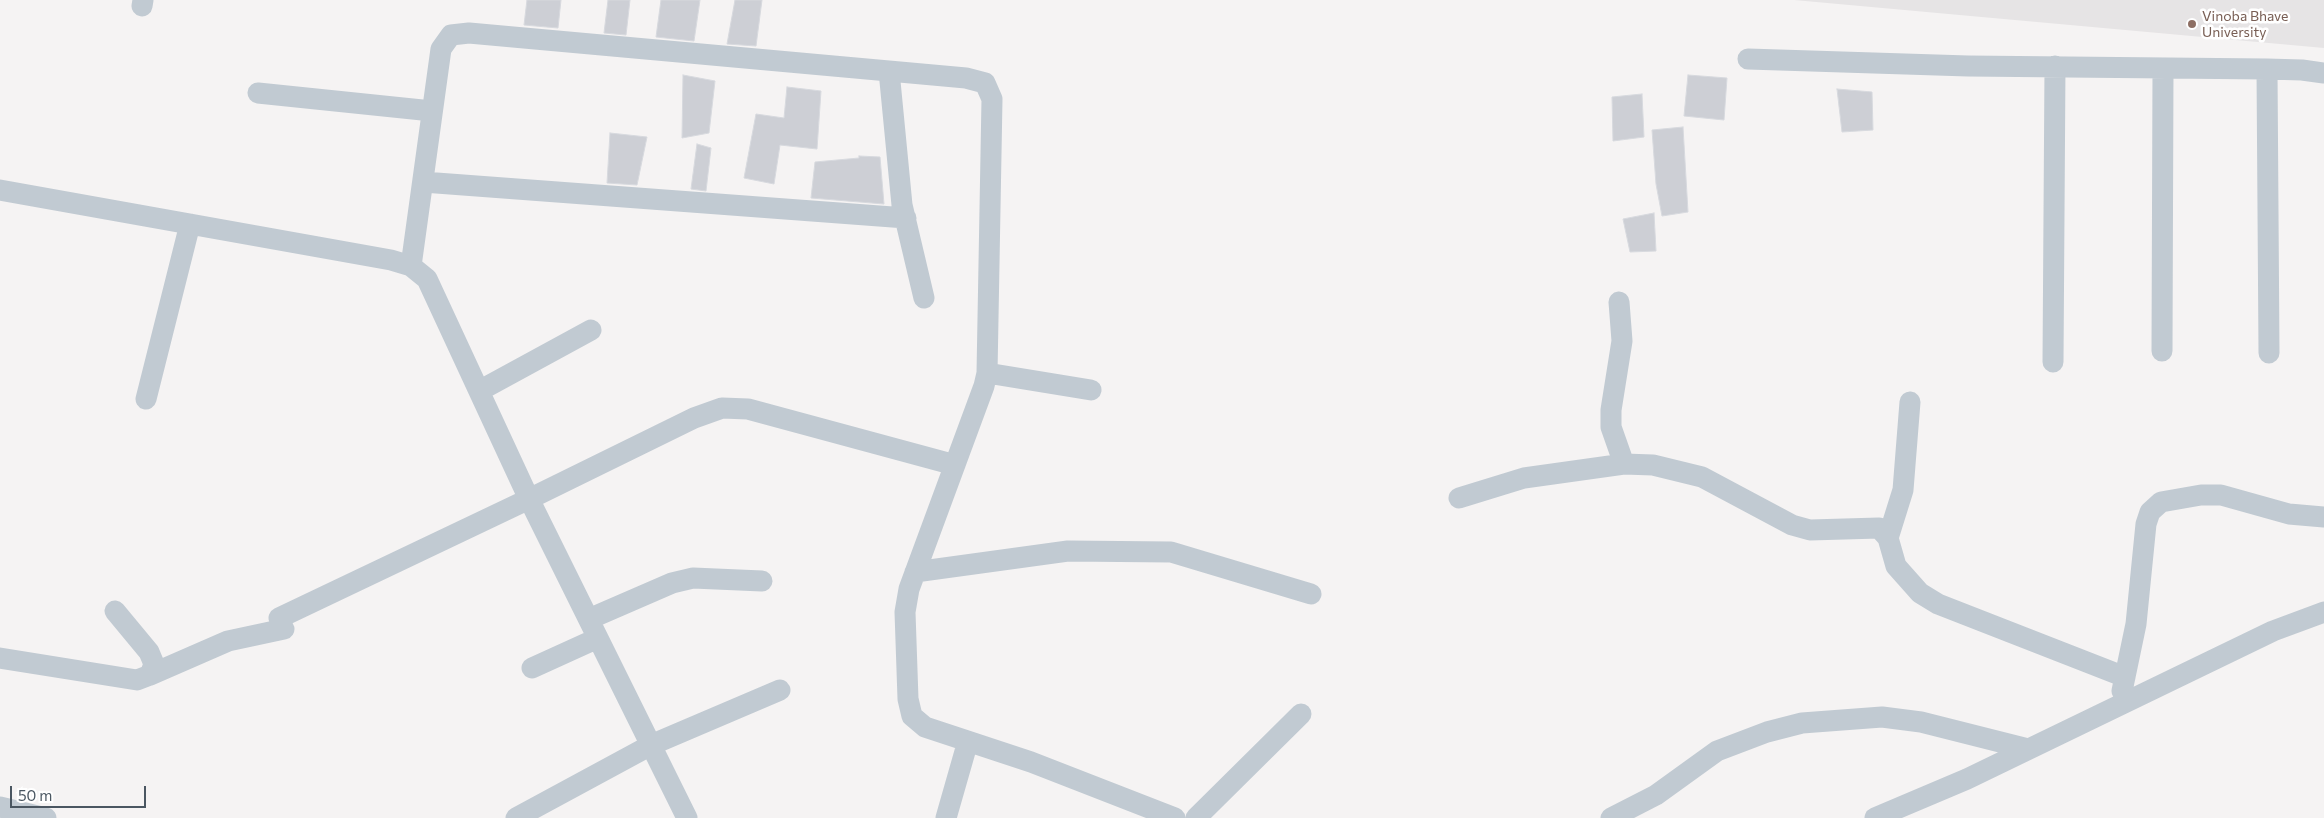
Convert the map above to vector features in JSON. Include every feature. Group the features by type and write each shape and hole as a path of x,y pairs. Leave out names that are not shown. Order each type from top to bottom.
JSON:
{"street":[{"path":"411,266 441,49 451,35 470,33 966,78 985,83 992,99 987,373 984,386 908,589 904,612 908,700 912,716 925,727 1032,762 1176,818"},
{"path":"1748,58 2267,69 2302,70 2324,74"},
{"path":"2053,362 2055,66"},
{"path":"2162,351 2163,68"},
{"path":"2267,69 2268,353"},
{"path":"889,71 897,163 906,218 924,298"},
{"path":"258,92 432,111"},
{"path":"422,182 906,218"},
{"path":"0,190 391,260 411,266 427,279 529,499 687,818"},
{"path":"146,399 190,224"},
{"path":"1619,302 1622,341 1611,410 1611,427 1624,464"},
{"path":"479,391 590,330"},
{"path":"987,373 1091,390"},
{"path":"1888,538 1903,490 1910,402"},
{"path":"0,658 137,680 228,641 282,623 694,418 722,408 748,409 955,465"},
{"path":"1459,498 1524,478 1624,464 1653,465 1702,477 1792,525 1810,530 1879,528 1888,538 1896,566 1920,593 1938,604 2125,677"},
{"path":"2119,704 2136,624 2146,524 2150,512 2161,502 2201,495 2221,495 2289,514 2324,517"},
{"path":"915,572 1068,550 1171,552 1312,594"},
{"path":"532,668 593,628 672,583 693,578 762,581"},
{"path":"115,611 149,652 154,664 150,675"},
{"path":"1875,818 1948,788 2273,631 2324,612"},
{"path":"516,818 651,745 780,690"},
{"path":"1196,818 1301,714"},
{"path":"1611,818 1656,795 1716,751 1766,732 1802,723 1882,717 1921,722 2028,749"},
{"path":"946,818 968,741"},
{"path":"0,807 46,818"}],"shaded area":[{"name":"Vinoba Bhave University","path":"1794,0 2324,0 2324,48"}],"building":[{"path":"527,0 561,0 558,28 524,25"},
{"path":"608,0 630,0 626,35 604,33"},
{"path":"661,0 700,0 694,41 656,37"},
{"path":"735,0 762,0 756,46 727,44"},
{"path":"683,75 715,81 709,133 682,138"},
{"path":"1688,75 1727,78 1724,120 1684,116"},
{"path":"787,87 821,91 817,149 780,145 774,184 744,178 756,114 784,118"},
{"path":"1837,89 1872,92 1873,130 1842,132"},
{"path":"1642,94 1644,137 1613,141 1612,97"},
{"path":"1683,127 1688,212 1662,216 1656,184 1652,130"},
{"path":"610,133 647,137 637,185 607,183"},
{"path":"697,144 711,148 706,191 691,189"},
{"path":"859,156 880,157 884,204 811,198 815,162 859,158"},
{"path":"1654,213 1656,251 1630,252 1623,219"}],"place":[{"name":"Vinoba Bhave University","path":"2192,24"}]}
